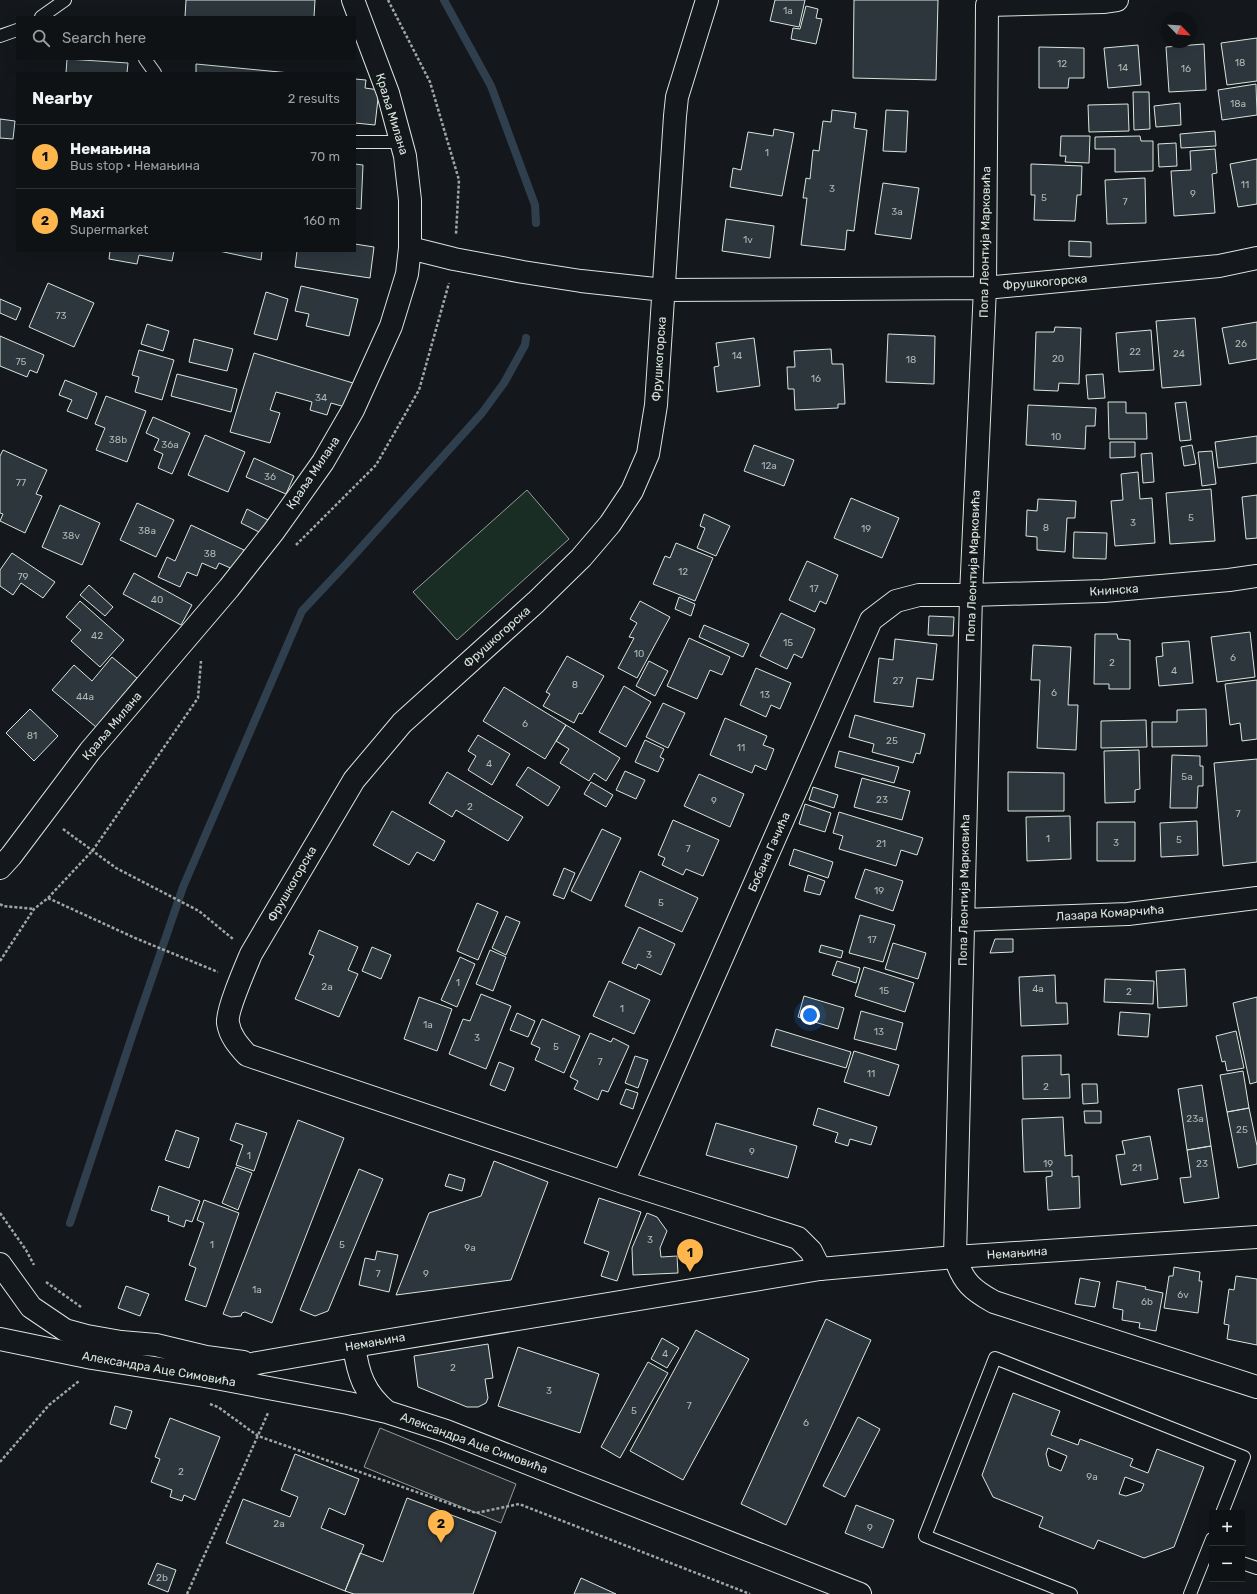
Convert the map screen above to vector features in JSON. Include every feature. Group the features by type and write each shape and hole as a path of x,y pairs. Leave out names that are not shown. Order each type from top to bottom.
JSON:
{"street":[{"name":"Краља Милана","path":"0,868 11,856 90,751 229,588 274,531 324,462 353,410 391,326 407,274 410,248 410,200 405,156 388,93 353,0"},
{"name":"Фрушкогорска","path":"251,954 354,780 402,723 536,602 581,558 610,524 632,492 648,454 656,405 677,97 707,0"},
{"name":"Попа Леонтија Марковића","path":"955,1258 971,596 985,288 987,6 1103,2 1117,0"},
{"name":"Фрушкогорска","path":"410,248 454,259 538,274 581,281 664,290 985,288 1219,266 1257,258"},
{"name":"Книнска","path":"971,596 1104,591 1229,580 1257,576"},
{"name":"Бобана Гачића","path":"623,1182 871,620 896,601 919,595 971,596"},
{"name":"Лазара Комарчића","path":"963,920 1128,914 1257,898"},
{"path":"251,954 240,981 228,1021 234,1040 247,1055 623,1182 798,1238 811,1251 820,1269"},
{"name":"Немањина","path":"257,1363 820,1269 1257,1237"},
{"path":"955,1258 959,1270 967,1282 978,1294 994,1302 1257,1388"},
{"name":"Александра Аце Симовића","path":"0,1264 31,1307 64,1330 121,1342 156,1345 206,1357 257,1363"},
{"name":"Александра Аце Симовића","path":"0,1339 110,1361 205,1376 348,1403 386,1412 446,1431 860,1594"},
{"path":"354,1346 357,1367 364,1384 375,1402 386,1412"},
{"path":"205,1376 257,1363"}],"lane":[{"path":"42,16 65,0"},
{"path":"0,36 16,31"},
{"path":"146,60 154,72"},
{"path":"356,142 402,142"},
{"path":"1071,1594 924,1536 995,1358 1244,1457 1223,1510"},
{"path":"1190,1594 1209,1554"},
{"path":"1245,1564 1257,1568"}],"path":[{"path":"42,814 116,868 199,911 251,954"},
{"path":"48,898 150,944 240,981"},
{"path":"0,904 3,906 34,909"},
{"path":"0,1213 26,1250 36,1268"},
{"path":"42,1280 86,1310"},
{"path":"0,1462 49,1405 83,1379 107,1370 110,1361"},
{"path":"187,1594 278,1391"},
{"path":"203,1402 218,1407 258,1436 476,1513 519,1504 750,1594"}],"green space":[{"path":"527,490 569,539 457,640 413,592"}],"shaded area":[{"path":"380,1428 516,1484 501,1523 364,1467"}],"building":[{"path":"186,0 315,0 314,16 185,16"},
{"path":"775,0 805,0 799,27 770,21"},
{"path":"854,0 938,0 936,80 853,78"},
{"path":"806,6 818,9 816,18 822,19 816,44 791,39 793,28 800,29"},
{"path":"1257,38 1257,81 1227,85 1221,43"},
{"path":"1204,44 1206,90 1169,92 1166,48 1197,48 1197,45"},
{"path":"1138,45 1141,85 1108,88 1104,48"},
{"path":"1039,47 1084,48 1084,78 1069,78 1068,88 1039,88"},
{"path":"67,60 128,63 127,72 66,72"},
{"path":"196,64 280,72 196,72"},
{"path":"356,79 366,80 365,88 379,90 375,125 356,123"},
{"path":"1256,84 1257,115 1222,120 1218,90"},
{"path":"1133,92 1149,92 1150,129 1134,130"},
{"path":"1180,103 1181,125 1156,127 1154,106"},
{"path":"1128,104 1129,131 1089,132 1088,105"},
{"path":"832,110 856,113 854,128 867,130 854,231 847,230 845,250 801,245 807,198 803,198 806,178 810,179 813,150 819,151 823,121 831,122"},
{"path":"886,110 908,111 906,152 883,151"},
{"path":"0,119 15,121 13,139 0,138"},
{"path":"774,129 794,133 782,196 730,187 733,168 741,170 748,132 773,136"},
{"path":"1215,131 1216,146 1181,148 1180,134"},
{"path":"1061,136 1090,136 1089,163 1065,162 1066,156 1060,156"},
{"path":"1140,136 1141,141 1153,141 1153,171 1115,172 1115,149 1095,149 1095,137"},
{"path":"1176,143 1177,166 1159,167 1158,144"},
{"path":"1215,149 1217,173 1212,174 1215,213 1174,216 1171,171 1191,170 1190,151"},
{"path":"1257,159 1257,204 1238,207 1230,164"},
{"path":"356,164 363,165 361,209 356,208"},
{"path":"1031,164 1082,166 1081,195 1077,195 1075,221 1034,220 1035,195 1031,195"},
{"path":"1145,178 1146,223 1107,224 1105,180"},
{"path":"883,183 919,188 911,239 875,234"},
{"path":"726,219 774,226 770,258 722,251"},
{"path":"1069,241 1091,242 1091,257 1069,256"},
{"path":"356,244 374,247 370,278 295,267 297,252 356,252"},
{"path":"110,252 174,252 172,261 139,255 137,264 109,259"},
{"path":"224,252 262,252 261,260"},
{"path":"48,283 94,303 74,347 29,327"},
{"path":"301,286 358,299 349,336 306,326 309,314 295,311"},
{"path":"266,292 288,299 277,340 254,334"},
{"path":"0,299 21,308 16,320 0,313"},
{"path":"1195,318 1201,385 1162,388 1156,321"},
{"path":"1257,322 1257,359 1229,364 1222,328"},
{"path":"147,324 169,331 163,351 141,344"},
{"path":"1055,327 1081,328 1079,384 1059,383 1058,391 1034,390 1036,332 1054,332"},
{"path":"1151,330 1154,370 1119,372 1116,333"},
{"path":"888,334 935,336 934,384 886,382"},
{"path":"0,336 44,355 37,373 30,370 27,377 0,366"},
{"path":"754,338 760,386 717,392 714,367 719,366 716,343"},
{"path":"194,339 233,349 227,371 189,362"},
{"path":"831,349 832,364 843,364 845,404 838,404 838,408 795,410 794,389 788,389 787,367 795,367 794,351"},
{"path":"139,350 174,360 162,400 135,392 139,377 132,375"},
{"path":"254,353 353,383 345,407 331,403 327,415 310,410 312,402 276,392 270,410 280,413 270,443 230,432"},
{"path":"177,374 237,389 231,412 171,396"},
{"path":"1103,374 1105,398 1088,399 1086,375"},
{"path":"65,380 97,393 87,419 67,411 72,400 59,395"},
{"path":"106,396 146,411 127,462 96,450 105,428 95,424"},
{"path":"1108,402 1126,402 1126,413 1146,413 1147,439 1109,439"},
{"path":"1186,402 1191,440 1180,441 1175,403"},
{"path":"1028,405 1096,408 1095,426 1086,426 1085,449 1026,445"},
{"path":"153,417 190,433 172,474 158,468 163,454 154,450 159,439 146,433"},
{"path":"205,435 245,452 228,492 188,475"},
{"path":"1257,436 1257,463 1218,468 1215,442"},
{"path":"1110,442 1135,442 1135,457 1110,458"},
{"path":"754,445 794,460 784,486 744,471"},
{"path":"1192,445 1196,464 1184,466 1181,447"},
{"path":"3,450 47,470 36,494 42,496 25,533 0,521 3,514 0,513 0,456"},
{"path":"1212,451 1216,484 1202,486 1198,452"},
{"path":"1152,453 1154,482 1143,483 1141,454"},
{"path":"254,458 294,476 286,494 246,477"},
{"path":"1138,472 1140,499 1152,498 1155,543 1115,546 1111,501 1123,500 1121,474"},
{"path":"1211,489 1215,541 1170,544 1166,493"},
{"path":"1257,495 1257,538 1246,539 1242,497"},
{"path":"851,498 899,518 882,558 834,538"},
{"path":"1038,499 1076,501 1075,518 1067,518 1065,552 1037,550 1037,537 1026,536 1027,510 1037,511"},
{"path":"137,503 174,520 156,557 120,540"},
{"path":"60,505 100,523 82,565 42,547"},
{"path":"247,509 270,521 263,534 241,523"},
{"path":"704,514 730,526 716,556 697,548 705,528 700,526"},
{"path":"191,525 244,550 235,570 219,563 216,569 202,563 197,576 187,572 180,587 158,577 167,557 175,561"},
{"path":"1074,532 1107,533 1106,559 1073,558"},
{"path":"676,543 713,558 695,601 653,584 665,556 670,558"},
{"path":"12,553 55,582 43,598 21,583 13,595 0,586 0,570"},
{"path":"807,561 838,575 826,604 820,601 815,612 789,600"},
{"path":"134,573 192,605 181,625 123,594"},
{"path":"89,585 113,607 105,616 80,595"},
{"path":"679,597 695,604 691,616 675,609"},
{"path":"80,601 124,640 100,667 71,641 81,630 66,617"},
{"path":"640,601 670,617 637,678 618,668 634,638 629,637 637,623 630,619"},
{"path":"781,613 815,629 802,658 794,654 787,669 760,656"},
{"path":"929,616 954,617 953,636 928,635"},
{"path":"704,625 749,644 743,657 699,637"},
{"path":"1250,632 1255,677 1217,682 1211,637"},
{"path":"1095,634 1117,634 1118,639 1130,640 1130,689 1109,689 1109,684 1094,684"},
{"path":"689,638 730,657 722,675 710,670 697,699 667,686"},
{"path":"895,639 937,644 933,680 917,678 913,707 874,702 879,658 893,660"},
{"path":"1189,641 1193,683 1159,686 1156,657 1163,656 1162,643"},
{"path":"1033,645 1071,647 1068,705 1078,705 1076,750 1037,748 1040,680 1031,680"},
{"path":"567,656 604,676 582,714 579,713 574,723 543,706 550,694 546,692"},
{"path":"112,657 137,678 96,727 52,690 74,665 92,681"},
{"path":"649,661 668,671 655,696 636,686"},
{"path":"756,668 791,683 780,709 771,705 766,717 740,705"},
{"path":"1257,680 1257,739 1242,741 1240,723 1230,725 1225,684"},
{"path":"624,686 651,702 626,747 599,732"},
{"path":"504,687 566,725 545,759 483,721"},
{"path":"663,703 685,713 668,748 646,737"},
{"path":"30,709 58,736 34,761 6,733"},
{"path":"1206,709 1207,746 1152,747 1152,722 1177,722 1177,710"},
{"path":"855,715 925,734 920,754 916,753 913,763 872,752 874,744 849,737"},
{"path":"725,718 767,736 763,745 774,749 766,770 755,765 752,773 710,755"},
{"path":"1146,720 1147,747 1101,748 1101,721"},
{"path":"566,725 620,758 606,781 594,773 589,781 560,763 569,749 556,741"},
{"path":"478,735 510,754 492,785 468,770 476,756 468,751"},
{"path":"645,740 664,749 660,757 664,759 658,772 635,762"},
{"path":"1139,750 1140,789 1135,790 1135,802 1105,803 1104,751"},
{"path":"839,751 899,767 894,783 835,767"},
{"path":"1172,755 1200,756 1200,766 1203,766 1203,786 1198,786 1197,808 1170,808"},
{"path":"1257,759 1257,862 1223,866 1214,763"},
{"path":"528,767 560,787 548,806 516,785"},
{"path":"625,771 645,780 636,799 616,790"},
{"path":"447,772 523,817 508,841 456,810 452,817 429,803"},
{"path":"1008,772 1064,773 1064,811 1008,811"},
{"path":"699,774 744,794 730,827 684,806"},
{"path":"862,778 910,791 902,820 854,807"},
{"path":"591,782 613,795 606,807 584,794"},
{"path":"813,787 838,795 834,808 809,800"},
{"path":"805,804 831,813 825,832 799,824"},
{"path":"392,811 445,841 434,861 417,852 409,865 373,845"},
{"path":"839,812 923,838 917,855 901,850 896,866 839,849 843,836 833,833"},
{"path":"1070,816 1071,859 1027,861 1026,817"},
{"path":"673,820 719,840 703,876 686,869 683,875 662,865 665,858 658,855"},
{"path":"1197,821 1198,855 1161,857 1160,823"},
{"path":"1097,822 1135,822 1135,861 1097,861"},
{"path":"602,829 621,838 591,901 571,891"},
{"path":"794,849 833,862 828,878 789,865"},
{"path":"564,868 575,873 564,899 553,895"},
{"path":"865,869 903,881 893,911 855,898"},
{"path":"640,871 698,898 682,932 625,906"},
{"path":"808,875 825,881 820,895 804,891"},
{"path":"477,903 498,912 478,960 457,951"},
{"path":"860,915 895,925 883,962 849,953"},
{"path":"506,916 520,922 506,955 492,948"},
{"path":"639,927 675,944 661,975 638,964 636,969 622,963"},
{"path":"319,930 358,947 348,970 358,974 339,1017 295,999 314,956 309,954"},
{"path":"995,939 1013,939 1013,952 990,953"},
{"path":"893,943 926,953 918,979 885,969"},
{"path":"821,945 843,951 841,958 819,952"},
{"path":"372,947 391,955 381,979 362,971"},
{"path":"490,950 506,957 493,991 476,984"},
{"path":"460,957 475,964 457,1007 441,1000"},
{"path":"837,961 860,968 856,983 832,975"},
{"path":"864,967 914,983 905,1012 855,996"},
{"path":"1185,969 1187,1006 1158,1008 1156,971"},
{"path":"1055,975 1056,1003 1067,1003 1068,1024 1021,1026 1019,977"},
{"path":"1105,979 1154,981 1153,1004 1104,1002"},
{"path":"609,981 650,1000 634,1034 593,1016"},
{"path":"481,994 511,1006 486,1069 449,1054 463,1019 470,1021"},
{"path":"804,996 844,1008 838,1029 798,1017"},
{"path":"419,997 452,1009 437,1051 404,1039"},
{"path":"1257,997 1257,1082 1250,1084 1233,1003"},
{"path":"861,1011 903,1023 896,1050 854,1039"},
{"path":"1120,1012 1150,1014 1148,1037 1118,1035"},
{"path":"517,1013 535,1021 528,1037 510,1030"},
{"path":"542,1019 580,1036 564,1073 535,1060 540,1048 531,1044"},
{"path":"776,1029 851,1052 846,1068 771,1046"},
{"path":"1236,1031 1244,1068 1227,1071 1225,1061 1222,1062 1216,1036"},
{"path":"590,1033 611,1042 613,1038 629,1046 608,1092 602,1090 598,1100 574,1089 578,1081 570,1077"},
{"path":"854,1051 899,1065 889,1096 844,1082"},
{"path":"1061,1055 1061,1075 1069,1074 1070,1098 1023,1099 1022,1056"},
{"path":"635,1056 648,1060 638,1088 625,1083"},
{"path":"499,1062 514,1068 505,1091 490,1085"},
{"path":"1243,1071 1249,1108 1227,1112 1220,1075"},
{"path":"1082,1084 1097,1084 1098,1103 1083,1104"},
{"path":"1202,1085 1211,1146 1187,1150 1178,1089"},
{"path":"626,1089 638,1093 633,1109 620,1104"},
{"path":"818,1108 877,1127 871,1145 850,1139 848,1146 835,1142 838,1133 813,1125"},
{"path":"1249,1108 1257,1146 1257,1164 1238,1168 1227,1112"},
{"path":"1084,1111 1101,1111 1101,1123 1085,1123"},
{"path":"1063,1117 1065,1156 1072,1155 1072,1177 1079,1176 1080,1208 1048,1210 1046,1177 1052,1176 1052,1171 1024,1172 1022,1119"},
{"path":"298,1120 344,1138 272,1323 245,1312 242,1313 241,1316 231,1317 223,1314"},
{"path":"236,1123 267,1133 254,1171 236,1165 243,1145 230,1140"},
{"path":"716,1123 797,1146 788,1178 706,1155"},
{"path":"176,1130 199,1138 189,1168 165,1160"},
{"path":"1150,1136 1158,1179 1121,1185 1116,1155 1125,1154 1122,1141"},
{"path":"1211,1146 1219,1198 1184,1203 1180,1178 1191,1177 1187,1150"},
{"path":"494,1161 548,1182 511,1280 396,1295 429,1213 481,1196"},
{"path":"236,1167 252,1173 238,1210 222,1203"},
{"path":"359,1169 383,1179 328,1311 315,1316 300,1310"},
{"path":"449,1174 465,1179 462,1191 445,1186"},
{"path":"159,1186 200,1201 192,1222 186,1220 184,1227 168,1221 169,1216 151,1210"},
{"path":"599,1198 641,1212 617,1281 601,1276 609,1252 584,1243"},
{"path":"204,1200 239,1213 206,1307 185,1300 196,1268 189,1265 204,1223 197,1220"},
{"path":"647,1213 657,1217 667,1231 660,1248 661,1257 677,1256 678,1273 633,1275 632,1248"},
{"path":"377,1251 398,1255 389,1292 359,1285 365,1258 375,1260"},
{"path":"1174,1267 1200,1272 1199,1281 1202,1281 1198,1313 1164,1308 1169,1276 1173,1276"},
{"path":"1236,1276 1257,1279 1257,1345 1227,1339 1229,1325 1224,1324 1229,1289 1234,1290"},
{"path":"1080,1278 1100,1282 1095,1307 1075,1304"},
{"path":"1117,1281 1146,1287 1145,1289 1163,1293 1156,1331 1139,1328 1140,1323 1122,1320 1123,1310 1113,1308"},
{"path":"126,1286 149,1294 140,1316 118,1308"},
{"path":"826,1319 871,1340 786,1525 741,1504"},
{"path":"696,1330 749,1359 683,1480 630,1451"},
{"path":"662,1338 679,1348 667,1368 651,1359"},
{"path":"488,1344 493,1378 485,1379 488,1398 486,1403 478,1407 467,1407 418,1387 414,1356"},
{"path":"518,1347 599,1374 580,1433 498,1406"},
{"path":"648,1362 668,1373 620,1458 601,1447"},
{"path":"1013,1393 1060,1411 1051,1435 1078,1445 1080,1439 1133,1459 1130,1466 1148,1473 1157,1449 1204,1467 1174,1547 1144,1558 1098,1540 1094,1549 1039,1527 1043,1517 993,1497 982,1475","holes":["1048,1448 1067,1456 1061,1471 1049,1466 1046,1454","1125,1477 1144,1484 1141,1491 1126,1496 1119,1494"]},
{"path":"115,1406 132,1411 126,1429 110,1424"},
{"path":"858,1417 880,1429 845,1497 823,1486"},
{"path":"170,1418 220,1437 195,1500 184,1495 182,1501 170,1497 172,1490 151,1482 160,1459 155,1457"},
{"path":"295,1454 359,1479 345,1515 329,1508 321,1528 364,1545 345,1591 226,1543 243,1499 290,1517 298,1497 281,1490"},
{"path":"407,1498 496,1532 473,1594 354,1594 345,1591 360,1553 383,1562"},
{"path":"856,1505 894,1520 883,1548 845,1533"},
{"path":"157,1563 176,1570 168,1592 148,1584"},
{"path":"581,1578 616,1594 574,1594"}],"waterway":[{"path":"444,0 491,86 535,205 536,223"},
{"path":"70,1223 183,887 302,611 482,413 504,383 525,345 526,338"}],"place":[{"name":"Немањина","path":"690,1272"},
{"name":"Maxi","path":"441,1543"}]}
